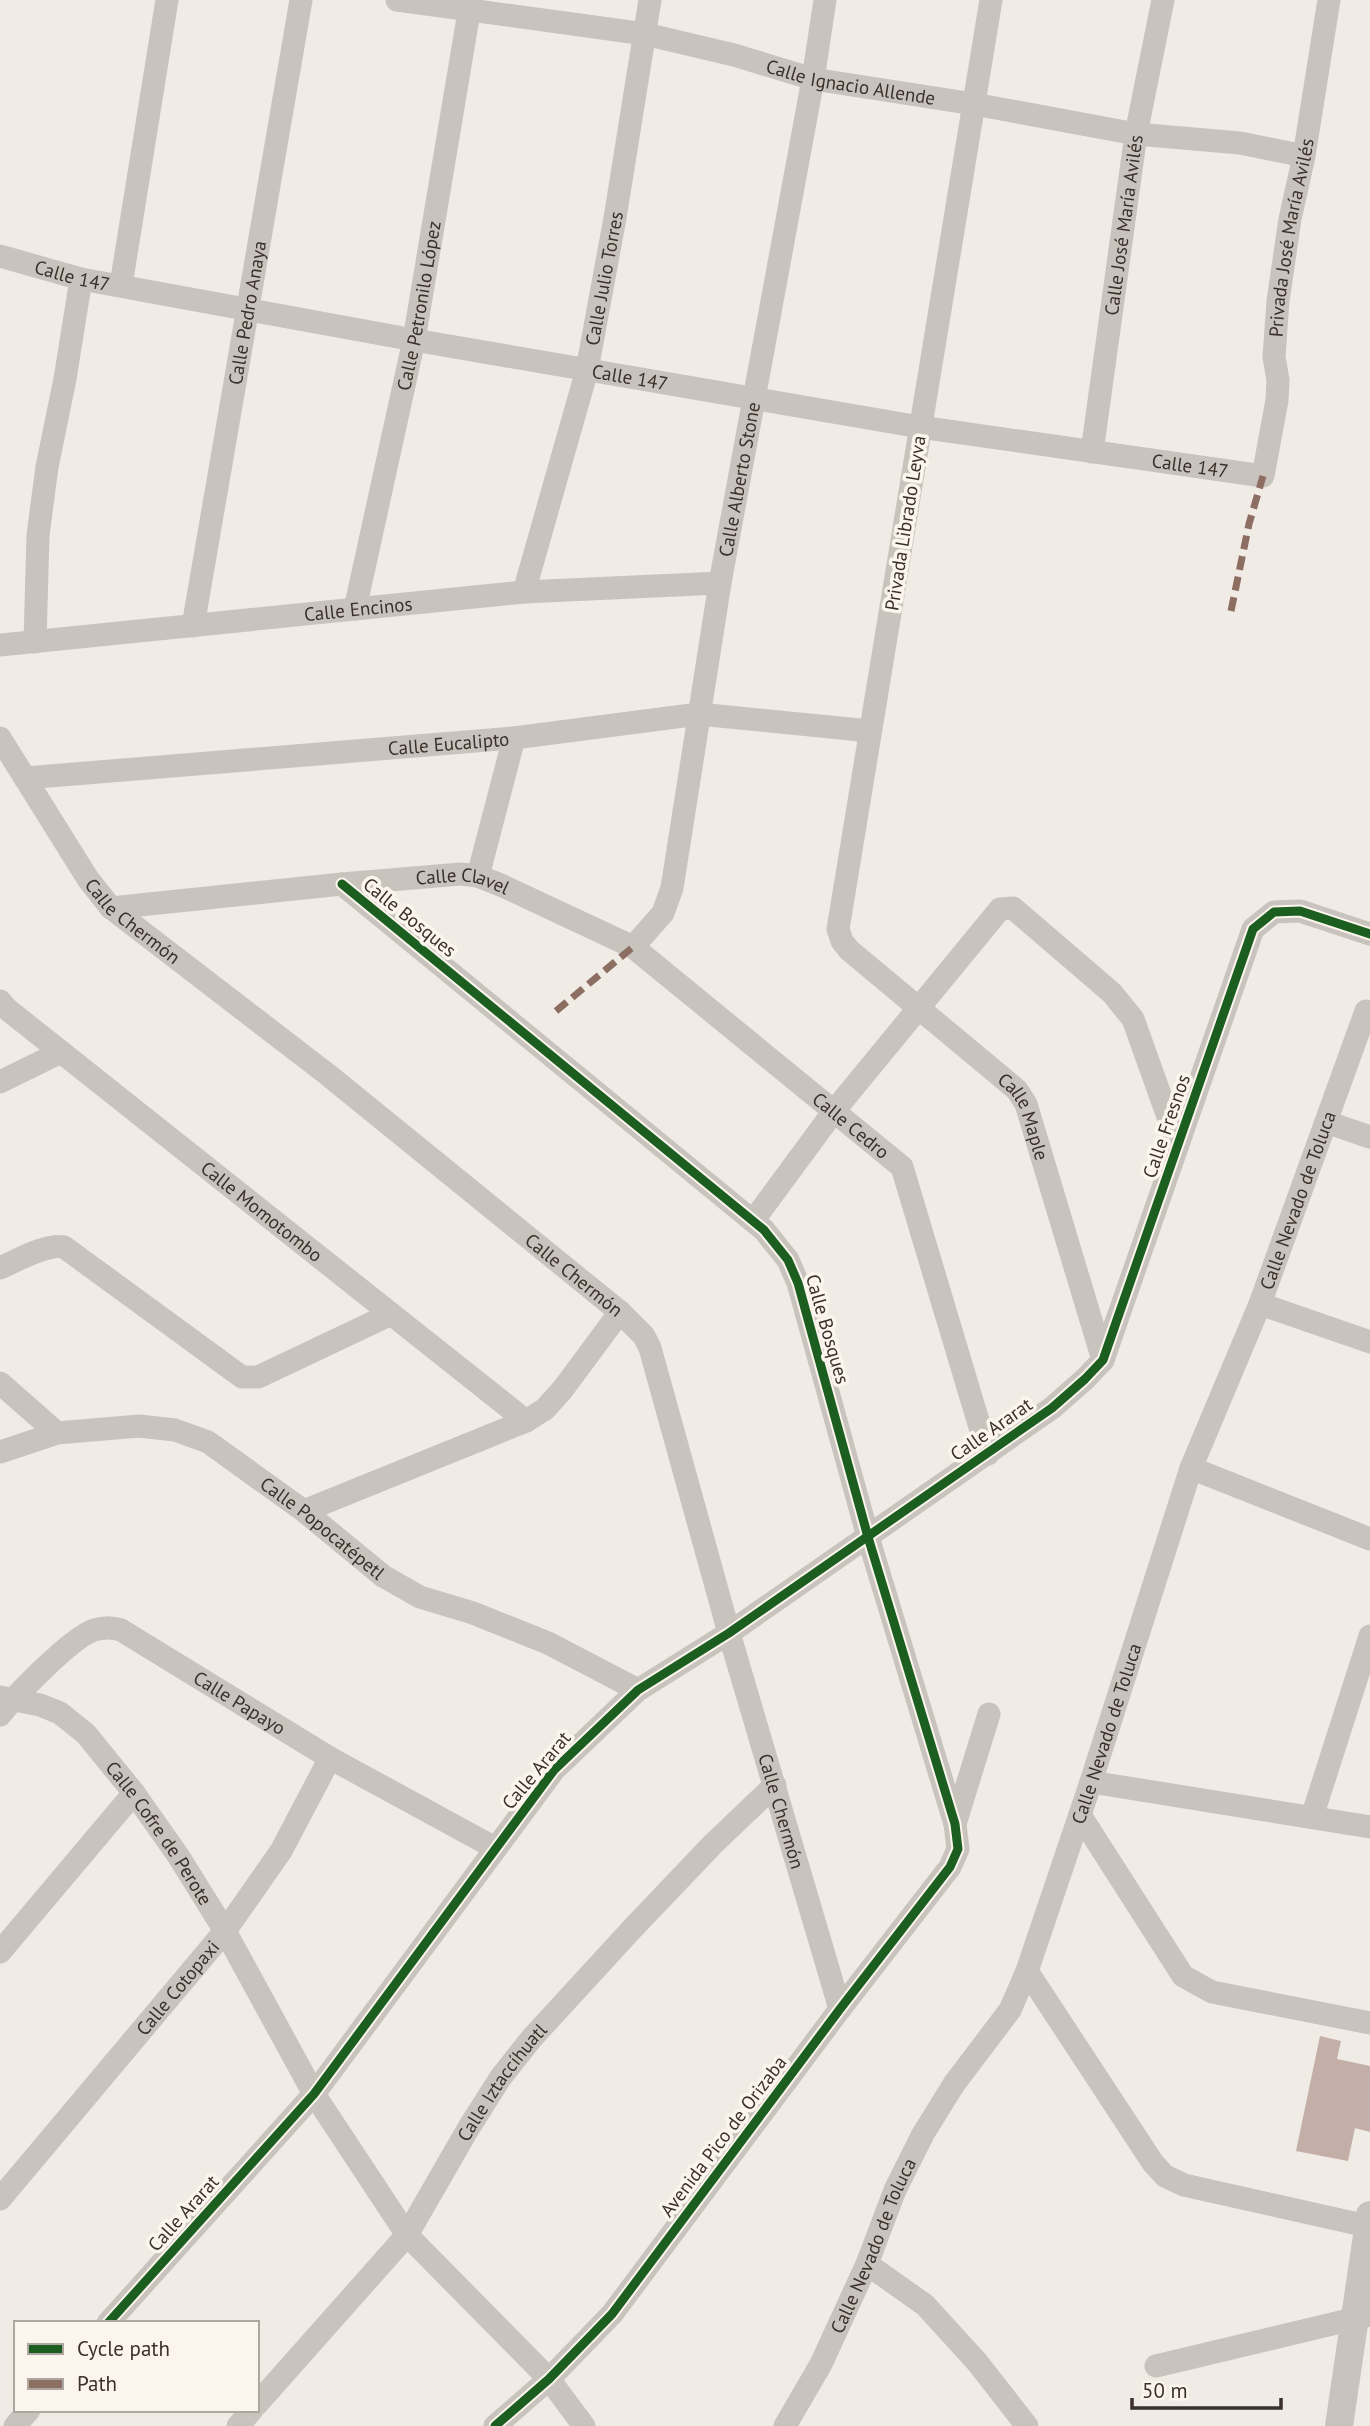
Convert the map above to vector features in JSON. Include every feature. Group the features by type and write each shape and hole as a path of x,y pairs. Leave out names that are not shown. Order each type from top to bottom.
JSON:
{"street":[{"path":"121,285 167,0"},
{"name":"Calle Pedro Anaya","path":"193,626 301,0"},
{"name":"Calle Ignacio Allende","path":"397,0 470,6 645,34 734,55 813,79 974,104 1136,134 1240,143 1304,156"},
{"name":"Calle Julio Torres","path":"524,592 587,370 650,0"},
{"name":"Calle Alberto Stone","path":"633,947 663,913 672,888 720,583 813,79 825,0"},
{"name":"Privada Librado Leyva","path":"842,941 838,929 991,0"},
{"name":"Calle José María Avilés","path":"1092,452 1136,134 1163,0"},
{"name":"Privada José María Avilés","path":"1263,476 1277,400 1278,380 1274,357 1278,301 1329,0"},
{"name":"Calle Petronilo López","path":"355,609 414,340 470,6"},
{"name":"Calle 147","path":"0,256 81,279 414,340 920,427 1263,476"},
{"path":"35,642 38,535 47,467 81,279"},
{"name":"Calle Encinos","path":"0,645 524,592 720,583"},
{"name":"Calle Eucalipto","path":"25,778 514,738 699,714 870,731"},
{"name":"Calle Chermón","path":"0,738 88,879 111,908 327,1074 620,1312 644,1336 650,1348 729,1633 840,2009"},
{"path":"478,876 514,738"},
{"name":"Calle Clavel","path":"111,908 461,874 478,876 633,947"},
{"name":"Calle Bosques","path":"342,884 753,1221 777,1244 788,1260 798,1283 868,1537 955,1824 958,1849"},
{"path":"753,1221 834,1111 1000,909 1013,908 1126,1007 1133,1019 1178,1145"},
{"name":"Calle Fresnos","path":"1103,1360 1253,929 1274,912 1300,911 1370,934"},
{"name":"Calle Maple","path":"842,941 849,950 1017,1090 1026,1104 1103,1360"},
{"name":"Calle Cedro","path":"633,947 902,1167 988,1454"},
{"name":"Calle Momotombo","path":"0,1001 526,1421"},
{"name":"Calle Nevado de Toluca","path":"785,2426 821,2364 867,2264 895,2190 923,2134 954,2084 1010,2010 1027,1971 1091,1782 1191,1468 1260,1304 1366,1011"},
{"path":"0,1082 61,1052"},
{"path":"1326,1122 1370,1137"},
{"path":"0,1268 57,1245 64,1247 242,1377 258,1377 391,1314"},
{"path":"1260,1304 1370,1342"},
{"path":"304,1511 526,1421 545,1409 563,1389 620,1312"},
{"name":"Calle Ararat","path":"109,2321 314,2094 554,1770 638,1690 729,1633 988,1454 1052,1408 1103,1360"},
{"path":"0,1383 57,1433"},
{"name":"Calle Popocatépetl","path":"0,1452 57,1433 139,1426 175,1430 208,1442 304,1511 383,1576 420,1597 473,1613 548,1643 638,1690"},
{"path":"1191,1468 1370,1539"},
{"name":"Calle Papayo","path":"4,1703 77,1640 93,1630 109,1627 121,1630 330,1758 495,1848"},
{"path":"1312,1817 1370,1636"},
{"name":"Calle Cofre de Perote","path":"4,1703 40,1705 60,1713 86,1734 134,1793 179,1857 225,1931 314,2094 407,2235 549,2379 584,2426"},
{"path":"955,1824 989,1714"},
{"name":"Calle Cotopaxi","path":"0,2199 225,1931 281,1852 330,1758"},
{"path":"1091,1782 1370,1827"},
{"name":"Calle Iztaccíhuatl","path":"259,2402 407,2235 468,2129 501,2077 531,2039 668,1891 775,1785"},
{"path":"0,1952 134,1793"},
{"path":"1080,1815 1183,1976 1212,1992 1370,2023"},
{"name":"Avenida Pico de Orizaba","path":"495,2426 549,2379 612,2314 950,1867 958,1849"},
{"path":"1027,1971 1153,2163 1165,2176 1184,2185 1369,2221 1362,2318 1339,2426"},
{"path":"867,2264 925,2305 977,2362 1027,2426"},
{"path":"1156,2366 1362,2318"},
{"path":"15,2426 27,2412"},
{"path":"238,2426 250,2412"}],"building":[{"path":"1320,2036 1341,2041 1337,2059 1370,2066 1370,2132 1355,2128 1348,2161 1296,2151"}],"marked path":[{"path":"1231,611 1249,524 1263,476"},
{"path":"556,1011 633,947"}],"cycle path":[{"path":"342,884 764,1230 788,1260 798,1283 868,1537 955,1824 958,1849 950,1867 612,2314 549,2379 495,2426"},
{"path":"110,2321 314,2094 554,1770 638,1690 729,1633 1052,1408 1103,1360 1253,929 1274,912 1300,911 1370,934"}]}
